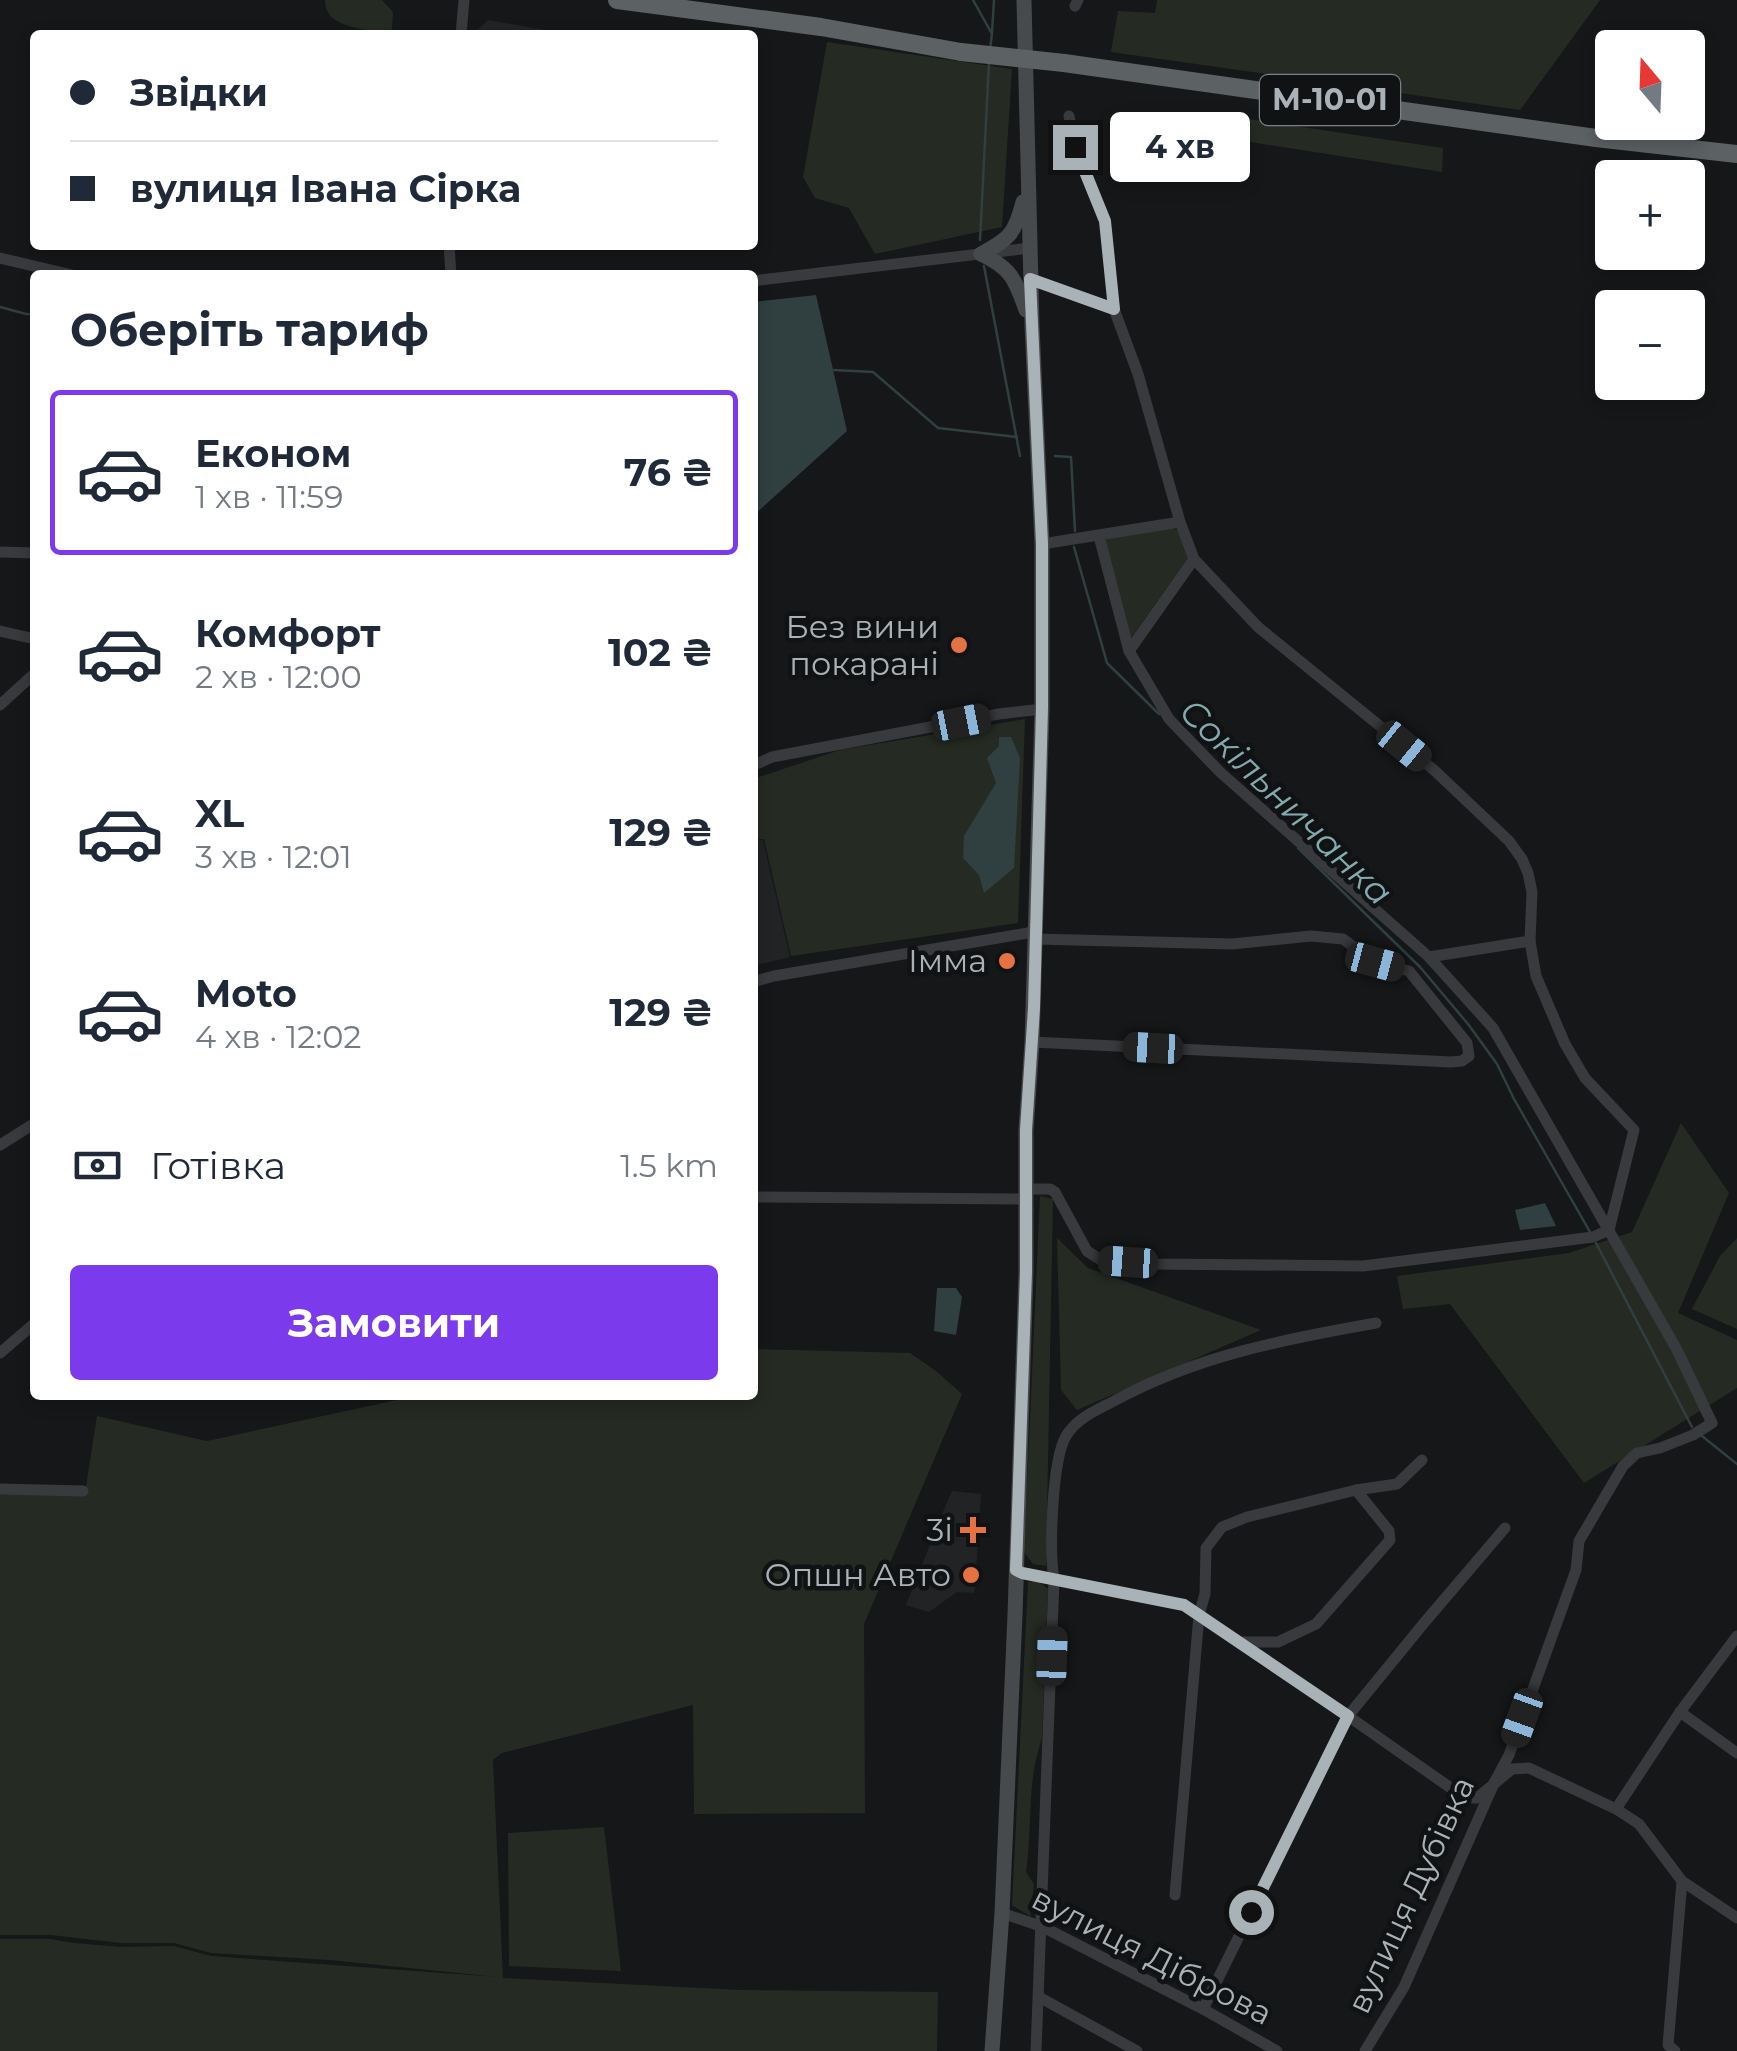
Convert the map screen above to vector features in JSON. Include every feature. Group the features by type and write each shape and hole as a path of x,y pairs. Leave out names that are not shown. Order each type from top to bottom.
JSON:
{"highway":[{"name":"М-10-01","path":"617,0 821,26 960,52 1737,156"}],"main road":[{"path":"992,2051 1002,1913 1016,1570 1028,1194 1026,1130 1042,708 1042,544 1030,279 1024,0"},
{"path":"981,254 1005,241 1014,228 1028,178"},
{"path":"981,254 1012,274 1032,326"}],"street":[{"path":"461,30 464,0"},
{"path":"1069,116 1075,147 1105,221 1114,309 1138,374 1194,559 1258,627 1434,770 1509,841 1522,859 1532,892 1530,941 1536,976 1565,1044 1585,1078 1634,1130 1609,1230"},
{"path":"758,280 1030,248"},
{"path":"0,258 51,270"},
{"path":"1030,279 1114,309"},
{"path":"1042,544 1180,522"},
{"path":"1100,536 1130,651 1169,719 1207,759 1430,958 1493,1028 1609,1230"},
{"path":"0,552 30,553"},
{"path":"1130,651 1194,559"},
{"path":"0,631 30,638"},
{"path":"0,705 30,678"},
{"path":"758,763 772,757 1042,708"},
{"path":"758,980 1028,933 1232,944 1311,936 1343,939 1375,962 1409,972 1467,1043 1469,1056 1451,1062 1032,1042"},
{"path":"1430,958 1530,941"},
{"path":"0,1145 30,1126"},
{"path":"758,1197 1028,1194 1050,1189 1087,1251 1100,1260 1155,1264 1363,1266 1593,1237 1609,1230"},
{"name":"вулиця Дубівка","path":"1364,2051 1404,1987 1509,1755 1576,1570 1580,1541 1599,1504 1623,1466 1637,1454 1696,1434 1712,1423 1676,1348 1609,1230"},
{"path":"1036,2051 1054,1579 1050,1557 1058,1454 1067,1434 1082,1418 1146,1384 1215,1358 1288,1338 1376,1323"},
{"path":"0,1353 30,1326"},
{"path":"1175,1895 1205,1594 1206,1548 1222,1527 1356,1490 1397,1484 1422,1460"},
{"path":"0,1489 83,1491"},
{"path":"1241,1642 1278,1642 1316,1624 1390,1540 1389,1531 1356,1490"},
{"path":"1203,2009 1348,1716 1505,1528"},
{"path":"1016,1570 1184,1605 1465,1798 1477,1798 1512,1769 1530,1768 1616,1809 1639,1824 1682,1881 1737,1918"},
{"path":"1616,1809 1680,1712 1737,1636"},
{"path":"1680,1712 1737,1753"},
{"path":"1670,2049 1682,1881"},
{"name":"вулиця Діброва","path":"1002,1913 1042,1927 1277,2051"},
{"path":"1040,1997 1137,2051"}],"shaded area":[{"path":"325,0 382,0 393,12 392,29 365,30 344,24 326,9"},
{"path":"1157,0 1600,0 1520,110 1111,52 1118,11 1155,13"},
{"path":"488,20 545,30 477,30"},
{"path":"827,42 1012,69 1002,227 875,254 849,208 815,198 803,177"},
{"path":"1221,115 1443,148 1442,172 1231,139"},
{"path":"816,295 847,431 758,511 758,301"},
{"path":"1170,527 1181,532 1190,555 1128,642 1104,541 1111,536"},
{"path":"1025,719 1018,923 791,956 764,839 758,840 758,777 840,750"},
{"path":"999,737 1011,737 1020,758 1014,868 984,893 979,875 963,858 964,836 996,783 987,758 999,746"},
{"path":"758,840 763,840 790,957 758,965"},
{"path":"1681,1123 1729,1193 1678,1313 1737,1340 1737,1388 1584,1483 1450,1304 1403,1309 1397,1276 1569,1253 1632,1232"},
{"path":"1040,1196 1053,1199 1046,1566 1033,1564 1024,1552"},
{"path":"1545,1203 1556,1226 1520,1230 1515,1210"},
{"path":"1057,1238 1088,1268 1261,1330 1077,1410 1061,1390"},
{"path":"1737,1238 1737,1329 1692,1309 1720,1256"},
{"path":"937,1288 956,1288 962,1297 956,1335 934,1331"},
{"path":"758,1349 910,1353 936,1371 962,1394 864,1624 865,1813 694,1814 693,1705 502,1753 493,1760 503,1978 741,1990 938,1992 937,2051 0,2051 0,1939 51,1939 121,1947 174,1946 211,1956 498,1977 211,1953 174,1943 0,1935 0,1490 85,1493 97,1416 207,1441 397,1400 758,1400"},
{"path":"952,1491 981,1494 974,1593 957,1592 929,1612 906,1605 936,1530 942,1531 939,1521"},
{"path":"1038,1581 1048,1589 1042,1738 1032,1788 1026,1872 1034,1884 1030,1916 1012,1905 1028,1582"},
{"path":"604,1827 621,1971 509,1966 508,1833"}],"waterway":[{"path":"973,0 992,34 990,49"},
{"path":"992,33 994,0"},
{"path":"980,240 989,62"},
{"path":"984,266 1020,456"},
{"path":"0,307 30,314"},
{"path":"834,370 873,372 938,428 1017,437"},
{"path":"1055,456 1071,457 1075,531"},
{"name":"Сокільничанка","path":"1074,547 1107,663 1159,714"},
{"name":"Сокільничанка","path":"1298,848 1420,967 1468,1024 1497,1064 1590,1232"},
{"name":"Сокільничанка","path":"1596,1243 1692,1427"},
{"name":"Сокільничанка","path":"1702,1436 1737,1464"}],"place":[{"name":"Без вини покарані","path":"959,645"},
{"name":"Імма","path":"1007,961"},
{"name":"3і","path":"973,1530"},
{"name":"Опшн Авто","path":"971,1575"}],"route":[{"path":"1075,147 1105,221 1114,309 1030,279 1042,544 1042,708 1034,1008 1026,1130 1028,1189 1016,1570 1184,1605 1348,1716 1251,1912"}]}
